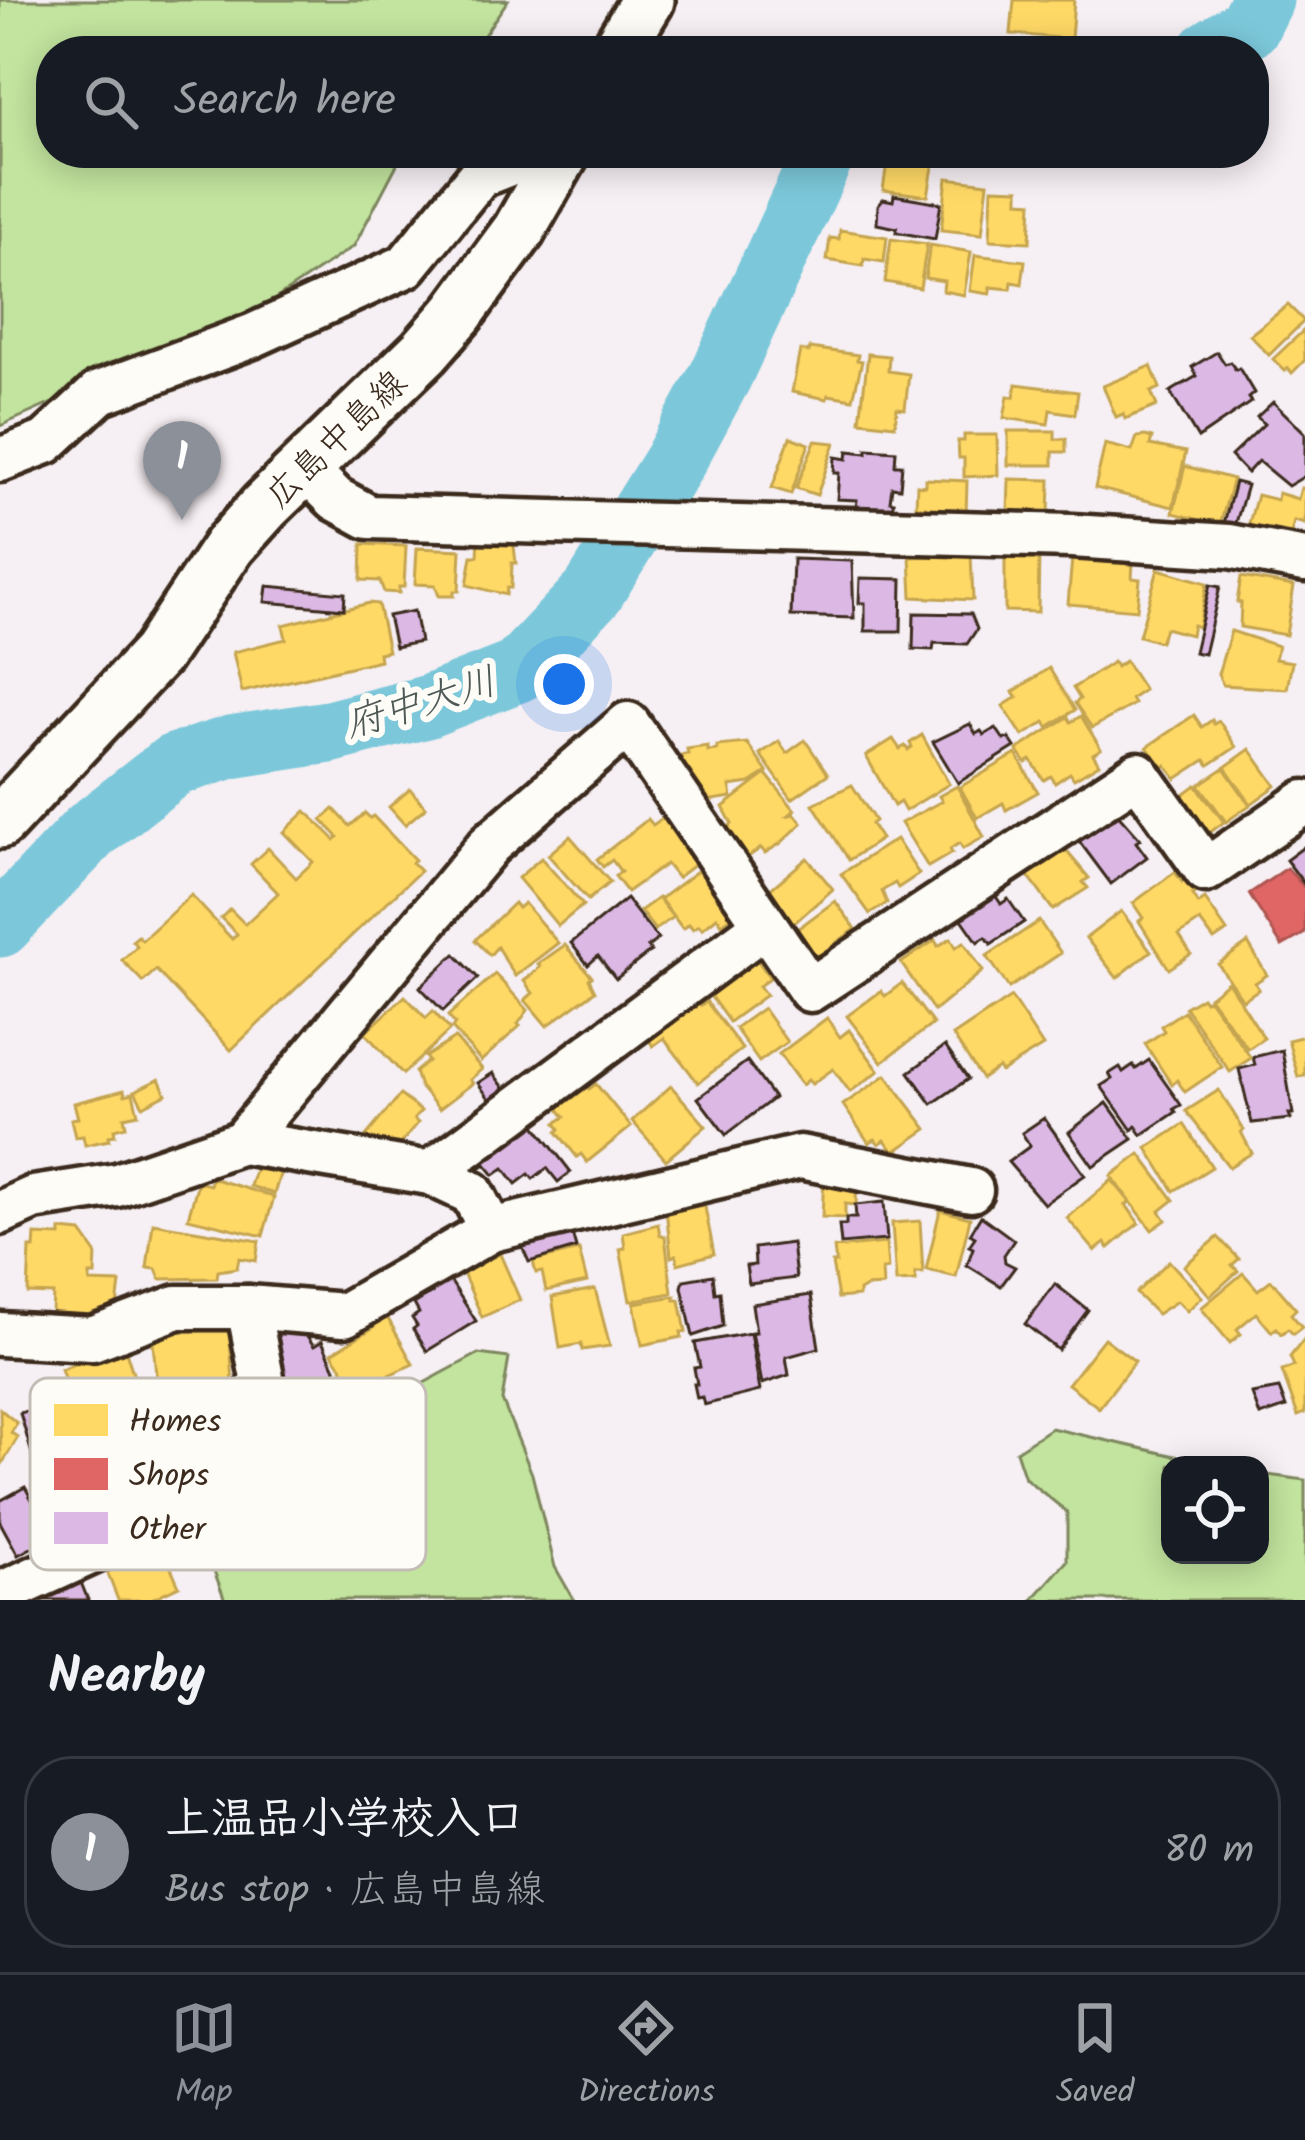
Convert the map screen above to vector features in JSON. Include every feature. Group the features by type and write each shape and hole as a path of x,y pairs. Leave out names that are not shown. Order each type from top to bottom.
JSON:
{"main road":[{"path":"626,36 648,0"},
{"name":"広島中島線","path":"0,822 157,654 229,546 458,313 519,230 554,168"}],"street":[{"path":"0,460 46,442 100,394 252,336 406,266 479,176 499,168"},
{"path":"303,466 336,499 369,517 1072,536 1229,546 1305,560"},
{"path":"242,1142 489,844 628,724 810,990 1138,774 1206,870 1305,802"},
{"path":"430,1173 764,926"},
{"path":"0,1213 32,1198 117,1185 242,1142 430,1173 472,1193 490,1230"},
{"path":"0,1334 92,1339 176,1307 344,1315 490,1230 800,1157 971,1190"},
{"path":"248,1307 262,1378"},
{"path":"0,1594 53,1570"}],"green space":[{"path":"0,0 508,0 483,36 36,36 36,168 395,168 354,246 253,314 0,426"},
{"path":"478,1354 509,1358 502,1400 532,1474 555,1567 574,1600 225,1600 214,1570 426,1570 426,1382"},
{"path":"1051,1428 1175,1456 1161,1456 1161,1564 1269,1564 1269,1475 1305,1480 1305,1600 1032,1600 1067,1561 1067,1512 1025,1478 1016,1451"}],"building: Homes":[{"path":"1014,0 1074,0 1071,36 1011,34"},
{"path":"886,168 933,168 928,196 883,190"},
{"path":"947,178 988,183 982,234 941,230"},
{"path":"992,188 1019,189 1019,201 1032,202 1030,242 990,240"},
{"path":"840,230 887,237 884,262 864,259 863,266 827,260 830,238 839,239"},
{"path":"891,239 927,244 920,288 885,282"},
{"path":"930,245 971,252 964,295 943,291 944,281 925,278"},
{"path":"975,255 1025,261 1022,284 1012,282 1011,289 990,287 990,294 970,291"},
{"path":"1288,305 1304,321 1269,355 1250,335"},
{"path":"1304,330 1305,360 1292,373 1288,368 1285,371 1273,359"},
{"path":"810,348 858,355 857,360 862,361 853,399 792,392 800,350 809,352"},
{"path":"868,354 889,356 888,371 909,374 905,409 897,408 895,425 860,421"},
{"path":"1151,366 1160,388 1151,392 1157,406 1125,419 1123,414 1116,417 1103,386"},
{"path":"1016,384 1078,392 1075,414 1050,410 1048,424 1004,418"},
{"path":"1008,431 1055,431 1055,439 1066,439 1066,452 1053,452 1053,465 1008,465"},
{"path":"964,435 997,435 998,475 964,477 958,441 964,441"},
{"path":"790,437 809,444 791,494 772,488"},
{"path":"1137,437 1152,438 1150,445 1186,452 1173,507 1095,488 1105,444 1132,451"},
{"path":"815,441 835,443 817,495 796,488"},
{"path":"1185,466 1233,479 1220,525 1173,513"},
{"path":"925,479 967,481 966,515 925,513 925,507 916,507 917,485 925,486"},
{"path":"1009,479 1050,480 1049,514 1008,513"},
{"path":"1301,488 1305,489 1305,524 1294,521 1290,538 1248,527 1257,495 1277,500 1278,493 1298,499"},
{"path":"479,536 513,538 516,563 512,563 511,588 506,595 467,585 472,556 478,556"},
{"path":"362,544 406,546 404,587 399,587 399,593 384,592 380,581 361,580"},
{"path":"417,548 461,550 459,591 454,596 439,596 435,585 415,584"},
{"path":"1005,552 1039,552 1038,612 1005,611"},
{"path":"971,554 973,600 912,597 910,557"},
{"path":"1072,558 1133,563 1132,578 1140,579 1137,610 1068,604"},
{"path":"1158,569 1207,583 1199,627 1193,625 1191,635 1165,628 1160,642 1139,636"},
{"path":"1241,577 1294,586 1286,635 1240,627"},
{"path":"378,604 388,651 379,653 380,660 242,692 233,652 286,639 283,625"},
{"path":"1231,631 1278,646 1275,659 1292,662 1287,689 1223,685 1218,674"},
{"path":"1125,661 1144,690 1131,699 1134,704 1092,728 1075,703 1080,699 1073,688 1113,662 1116,667"},
{"path":"1049,668 1075,710 1023,736 1003,706 1017,697 1013,692"},
{"path":"1194,715 1202,727 1219,721 1236,747 1176,779 1147,747"},
{"path":"1081,716 1101,749 1093,754 1099,764 1074,779 1070,773 1055,783 1051,776 1044,780 1031,760 1026,763 1017,750 1068,717 1071,722"},
{"path":"922,735 949,784 905,811 900,802 894,806 866,756 893,739 900,749 908,750"},
{"path":"805,740 828,774 792,799 760,754 779,741 787,753"},
{"path":"747,743 767,772 750,783 730,786 732,797 686,804 671,764 682,762 687,749 708,746 708,751"},
{"path":"1250,749 1276,786 1251,804 1225,767"},
{"path":"1016,754 1038,792 1006,810 1003,803 977,818 960,787"},
{"path":"1224,768 1250,805 1226,822 1199,785"},
{"path":"766,774 795,810 789,815 795,814 802,823 781,843 748,857 725,829 732,824 723,807"},
{"path":"852,785 881,839 849,860 813,804"},
{"path":"1196,785 1224,822 1200,840 1173,802"},
{"path":"957,786 984,837 963,849 960,843 928,867 901,823 942,801 939,796"},
{"path":"410,789 426,807 405,825 389,807"},
{"path":"334,809 350,826 365,813 373,816 420,871 231,1050 156,970 143,982 122,960 137,946 132,941 138,936 142,940 191,895 232,939 237,934 221,918 230,909 245,924 278,893 251,864 268,848 296,878 313,862 284,832 306,811 335,840 338,837 322,820"},
{"path":"664,817 679,837 686,832 699,861 677,878 666,864 627,892 615,876 621,872 612,860 603,867 597,859 648,819 653,825"},
{"path":"570,836 610,882 588,900 548,855"},
{"path":"896,839 919,874 898,888 895,883 882,891 887,903 870,914 841,874"},
{"path":"1063,847 1089,878 1083,882 1088,888 1053,910 1025,872"},
{"path":"541,858 583,905 558,926 518,878"},
{"path":"807,858 833,889 793,924 767,892"},
{"path":"709,862 735,915 722,924 717,917 702,929 689,924 683,929 660,899"},
{"path":"1175,872 1182,882 1192,876 1200,889 1192,895 1198,904 1205,899 1227,931 1214,940 1200,921 1179,935 1191,954 1169,969 1133,903"},
{"path":"658,898 673,917 655,930 640,911"},
{"path":"835,901 856,929 837,942 842,949 818,966 793,932"},
{"path":"514,903 518,908 524,903 558,943 515,976 497,947 490,955 475,940"},
{"path":"1121,911 1151,951 1117,978 1086,938"},
{"path":"1039,921 1061,953 1009,988 987,956"},
{"path":"951,938 956,947 964,942 983,971 934,1011 901,963 935,940 938,946"},
{"path":"1248,943 1267,975 1255,983 1259,989 1243,1000 1218,964"},
{"path":"565,945 592,977 595,991 547,1026 525,1000 533,993 524,981"},
{"path":"754,955 770,978 759,986 766,995 729,1022 703,986"},
{"path":"495,974 528,1010 520,1026 481,1061 452,1028 455,1024 448,1016"},
{"path":"1228,982 1264,1038 1248,1049 1209,997"},
{"path":"902,983 933,1024 882,1062 847,1016 881,991 885,996"},
{"path":"405,996 426,1018 433,1011 450,1030 403,1074 365,1033"},
{"path":"695,997 701,1005 706,1001 742,1049 698,1083 664,1038 653,1046 641,1030"},
{"path":"1011,997 1043,1046 982,1079 953,1036"},
{"path":"1202,997 1209,999 1251,1058 1230,1072 1185,1007"},
{"path":"763,1008 787,1042 759,1062 735,1028"},
{"path":"1184,1011 1222,1067 1185,1092 1177,1080 1172,1085 1145,1044"},
{"path":"827,1018 840,1037 849,1030 879,1071 850,1092 833,1069 812,1084 808,1080 802,1085 779,1054"},
{"path":"1305,1036 1305,1075 1298,1077 1288,1040"},
{"path":"455,1038 482,1069 470,1080 473,1083 439,1109 420,1087 415,1072 428,1061 425,1057"},
{"path":"886,1075 927,1129 894,1152 885,1140 869,1143 843,1105"},
{"path":"159,1079 166,1094 143,1106 135,1091"},
{"path":"596,1084 631,1127 587,1162 557,1132 556,1123 565,1117 558,1108"},
{"path":"671,1086 706,1126 666,1160 632,1121"},
{"path":"124,1090 125,1095 133,1093 138,1114 124,1117 126,1126 114,1129 109,1140 85,1145 83,1136 75,1137 74,1103"},
{"path":"1219,1090 1252,1153 1229,1167 1186,1111"},
{"path":"400,1095 421,1111 414,1119 418,1123 394,1152 385,1151 366,1136"},
{"path":"1184,1124 1212,1167 1174,1191 1147,1148"},
{"path":"1140,1154 1174,1200 1160,1211 1166,1220 1152,1230 1111,1176"},
{"path":"259,1158 283,1165 274,1194 250,1186"},
{"path":"824,1175 857,1179 856,1205 845,1204 845,1218 822,1217"},
{"path":"212,1178 274,1197 263,1236 188,1218 198,1182 210,1185"},
{"path":"1112,1180 1139,1223 1109,1248 1105,1243 1095,1251 1067,1218"},
{"path":"704,1202 714,1254 678,1264 676,1255 671,1257 666,1209"},
{"path":"940,1210 970,1218 956,1277 926,1270"},
{"path":"920,1221 923,1273 915,1273 916,1281 896,1282 892,1223"},
{"path":"153,1223 259,1241 256,1261 239,1258 237,1268 218,1271 217,1278 160,1279 156,1269 147,1268"},
{"path":"658,1224 660,1235 665,1236 672,1293 630,1301 620,1249 625,1248 623,1233"},
{"path":"61,1230 81,1232 96,1253 90,1282 120,1283 116,1314 61,1316 52,1312 53,1294 28,1293 35,1235 61,1236"},
{"path":"1218,1237 1239,1259 1232,1265 1238,1271 1210,1296 1184,1266"},
{"path":"886,1243 888,1269 882,1270 883,1286 838,1298 834,1248"},
{"path":"579,1250 587,1282 546,1291 542,1272 536,1273 533,1261"},
{"path":"500,1254 520,1300 482,1317 462,1271"},
{"path":"1169,1261 1202,1297 1187,1311 1177,1301 1157,1314 1136,1293"},
{"path":"1243,1273 1258,1290 1271,1280 1296,1309 1291,1314 1302,1327 1293,1334 1288,1329 1281,1334 1276,1328 1272,1332 1256,1313 1237,1329 1241,1334 1230,1343 1201,1308"},
{"path":"595,1289 610,1346 560,1348 552,1297"},
{"path":"675,1296 680,1300 686,1332 681,1332 682,1337 642,1345 634,1303"},
{"path":"386,1315 413,1364 391,1378 349,1378 332,1353 374,1327 372,1323"},
{"path":"229,1327 233,1378 156,1378 152,1334"},
{"path":"1104,1338 1135,1361 1099,1408 1068,1384"},
{"path":"1305,1338 1305,1413 1298,1416 1282,1371 1294,1366 1290,1357"},
{"path":"124,1345 134,1378 64,1378 61,1369"},
{"path":"0,1409 17,1423 11,1433 18,1437 1,1466"},
{"path":"106,1570 172,1570 179,1586 149,1600 118,1600"}],"building: Shops":[{"path":"1287,868 1305,888 1305,933 1282,946 1249,894"}],"building: Other":[{"path":"894,195 941,203 935,239 877,224 878,205 883,199 893,201"},
{"path":"1217,352 1225,364 1239,368 1254,393 1248,398 1251,402 1198,438 1170,392 1197,376 1192,367"},
{"path":"1273,402 1305,433 1305,476 1288,486 1258,461 1247,473 1231,456 1264,424 1257,417"},
{"path":"867,449 896,451 895,465 902,465 900,488 892,487 890,501 894,502 887,517 855,515 857,500 837,499 835,457 847,459 848,451 867,453"},
{"path":"1235,482 1247,485 1234,530 1223,527"},
{"path":"793,559 852,561 854,618 791,616"},
{"path":"860,578 902,579 901,631 865,631"},
{"path":"1210,585 1220,587 1204,654 1194,652"},
{"path":"267,586 345,593 344,609 265,602"},
{"path":"414,611 420,642 395,647 388,616"},
{"path":"914,613 971,614 977,629 967,644 934,643 933,650 913,649"},
{"path":"970,724 976,734 996,728 1015,747 958,783 933,742"},
{"path":"1107,802 1140,839 1136,842 1147,857 1111,884 1070,829"},
{"path":"1305,846 1305,885 1286,860"},
{"path":"989,886 1001,904 1008,899 1024,922 991,944 986,937 978,942 955,909"},
{"path":"626,899 658,939 648,947 651,951 616,979 598,956 588,965 571,943"},
{"path":"455,954 478,978 443,1011 420,987"},
{"path":"945,1046 968,1079 932,1104 909,1072"},
{"path":"1282,1050 1291,1119 1252,1123 1239,1069 1255,1065 1253,1057"},
{"path":"1149,1060 1181,1105 1142,1135 1136,1126 1132,1130 1101,1086 1120,1067 1123,1072 1133,1065 1136,1069"},
{"path":"747,1061 774,1098 726,1135 698,1098"},
{"path":"493,1073 508,1093 493,1104 478,1083"},
{"path":"1107,1103 1133,1139 1093,1166 1069,1132"},
{"path":"526,1114 571,1172 558,1182 547,1168 516,1184 504,1168 494,1175 485,1164 471,1175 461,1162"},
{"path":"1044,1118 1085,1175 1044,1204 1008,1162 1030,1146 1022,1133"},
{"path":"884,1202 887,1240 841,1244 839,1225 846,1225 846,1218 856,1218 855,1205"},
{"path":"981,1216 1014,1240 1004,1255 1005,1262 1015,1267 1001,1286 967,1265 975,1237 970,1234"},
{"path":"568,1219 576,1248 529,1262 518,1237"},
{"path":"792,1243 796,1278 749,1284 746,1266 755,1265 754,1248"},
{"path":"444,1271 476,1321 427,1351 413,1329 417,1326 412,1318 419,1313 414,1304 432,1293 435,1288 430,1280"},
{"path":"713,1275 723,1326 693,1336 684,1280"},
{"path":"1055,1284 1088,1310 1058,1350 1025,1324"},
{"path":"811,1295 819,1348 786,1357 789,1375 762,1384 752,1304"},
{"path":"277,1319 300,1326 314,1346 322,1341 340,1378 280,1378 276,1369 283,1366 268,1335"},
{"path":"750,1333 760,1391 704,1405 694,1384 694,1368 700,1367 695,1343"},
{"path":"1279,1389 1286,1407 1260,1416 1252,1394"},
{"path":"30,1410 30,1447 20,1413"},
{"path":"25,1487 30,1496 30,1549 18,1555 0,1522 0,1501"},
{"path":"80,1580 88,1600 30,1600"}],"waterway":[{"name":"府中大川","path":"1233,36 1249,26 1262,0"},
{"name":"府中大川","path":"0,926 90,831 174,765 231,747 329,732 426,707 518,671 593,592 674,462 721,375 817,168"}],"place":[{"name":"上温品小学校入口","path":"182,520"}]}
